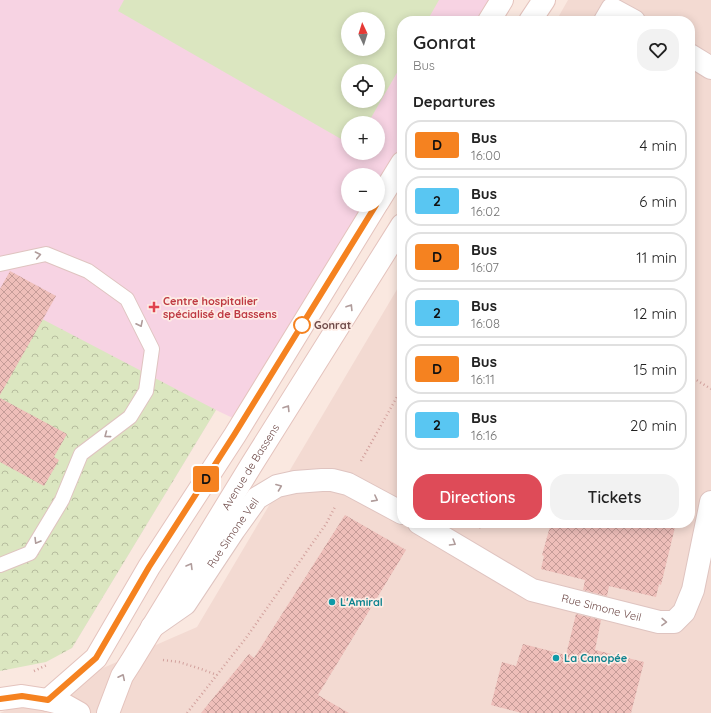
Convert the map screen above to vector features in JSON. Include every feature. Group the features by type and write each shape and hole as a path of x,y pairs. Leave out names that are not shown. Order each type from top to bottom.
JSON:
{"main road":[{"path":"492,16 502,0"},
{"path":"533,16 544,0"},
{"path":"611,10 624,16"},
{"path":"695,57 711,68"},
{"path":"385,191 397,171"},
{"path":"48,700 96,658 149,567 234,435 372,212"},
{"name":"Avenue de Bassens","path":"108,713 122,676 256,457 397,233"},
{"name":"Rue Simone Veil","path":"152,627 185,604 257,498 277,486 295,482 332,480 348,484 397,510"},
{"name":"Rue Simone Veil","path":"427,528 532,590 659,622 674,622 684,612 693,590 711,502"},
{"path":"0,699 22,696 48,700 63,704 79,713"}],"lane":[{"path":"0,264 46,254 88,270 127,299 152,349 146,391 130,418 81,454 62,500 30,553 0,565"}],"path":[{"path":"695,379 711,389"},
{"path":"187,713 246,638 326,524 397,397"},
{"path":"131,662 156,659 179,662 217,675"}],"shaded area":[{"name":"Centre hospitalier spécialisé de Bassens","path":"0,0 501,0 491,16 397,16 397,166 385,185 385,168 341,168 341,212 368,212 237,420 216,410 72,648 0,668"},
{"path":"568,0 711,0 711,713 0,713 197,627 397,289 397,528 695,528 695,16 559,16"}],"green space":[{"path":"124,0 439,0 430,16 397,16 397,73 385,94 385,64 341,64 341,108 377,108 372,116 341,116 341,139 118,11"},
{"path":"0,297 216,410 72,648 46,662 0,671"}],"building":[{"path":"10,271 56,296 0,395 0,289"},
{"path":"0,398 67,434 54,457 59,460 44,486 0,462"},
{"name":"L'Amiral","path":"345,515 406,550 318,695 349,713 201,713 249,654 254,658"},
{"path":"550,528 675,528 661,585 659,584 656,597 609,586 607,596 583,590 585,580 541,569 544,556 542,555"},
{"name":"La Canopée","path":"576,614 601,620 595,650 644,662 631,713 522,713 491,705 502,662 516,666 523,644 566,655"}],"bus line":[{"name":"D","path":"0,699 22,696 48,700 96,658 149,567 234,435 372,212"}],"place":[{"name":"Centre hospitalier spécialisé de Bassens","path":"154,307"},
{"name":"Gonrat","path":"302,325"},
{"name":"L'Amiral","path":"332,602"},
{"name":"La Canopée","path":"556,658"}]}
